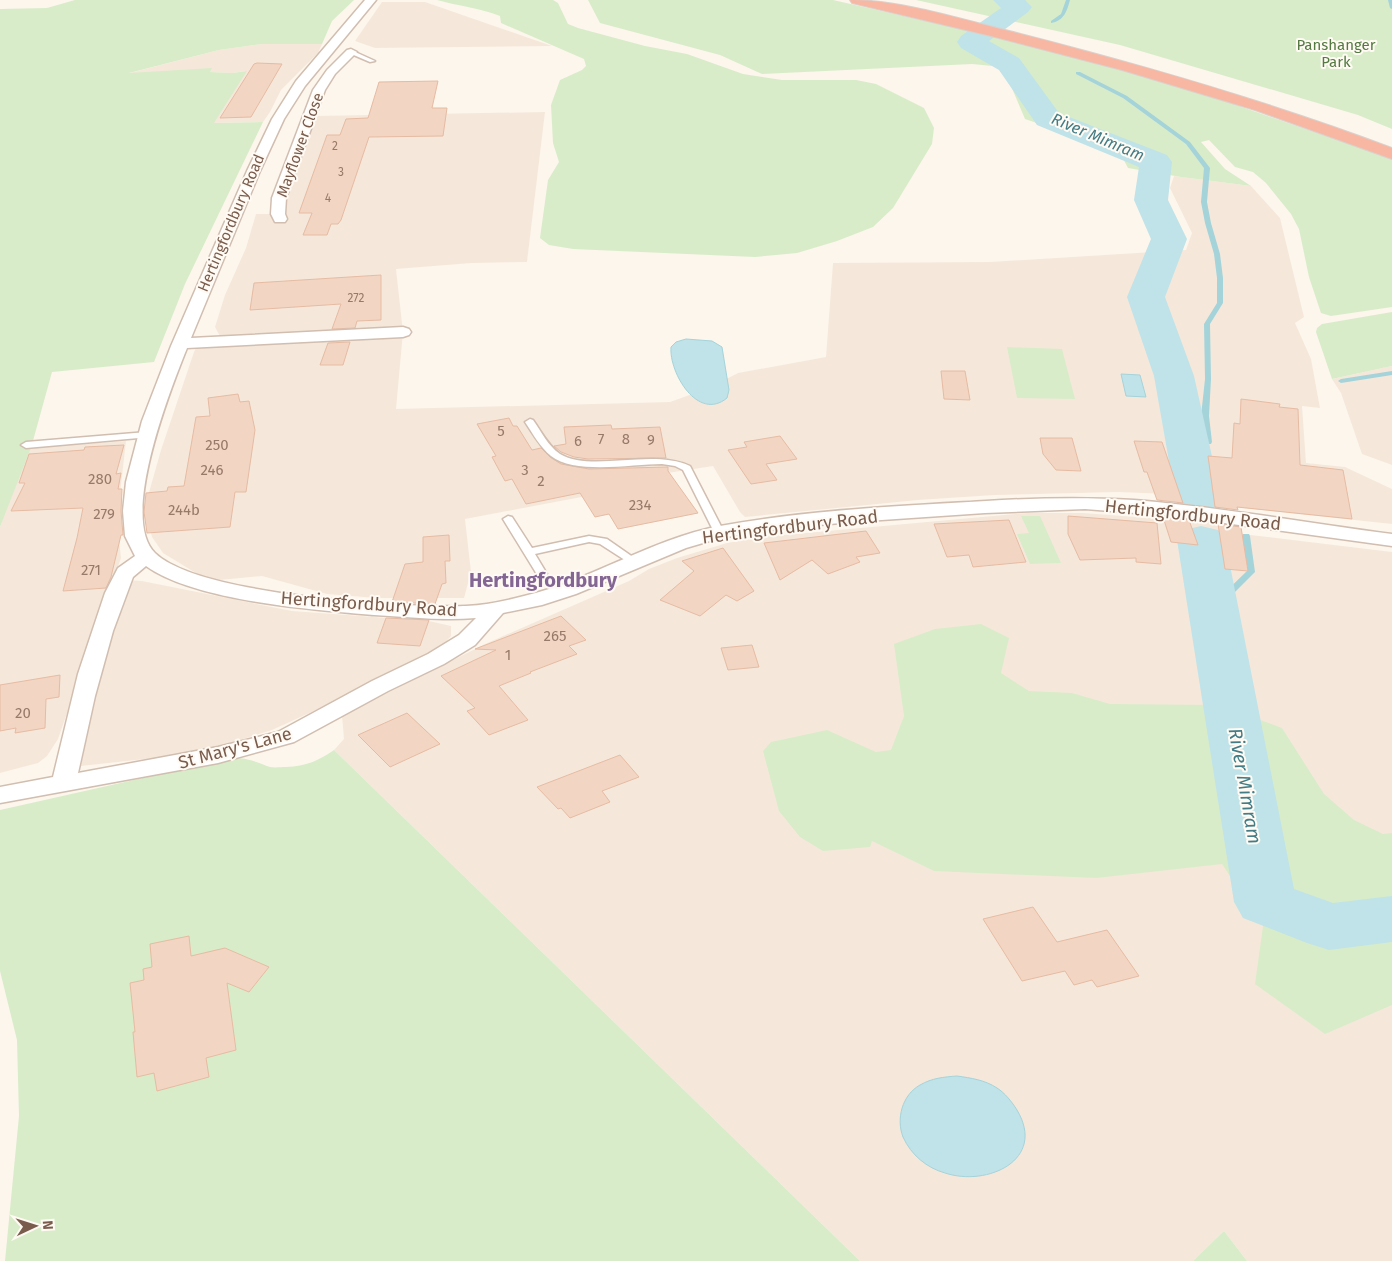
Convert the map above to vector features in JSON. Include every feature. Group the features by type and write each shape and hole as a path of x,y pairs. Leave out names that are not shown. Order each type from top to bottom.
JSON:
{"highway":[{"path":"857,0 961,19 1196,74 1257,92 1392,140"},
{"path":"897,0 961,19"},
{"path":"1050,40 1203,87 1338,133 1392,154"}],"street":[{"name":"Hertingfordbury Road","path":"371,0 293,93 271,132 227,230 160,392 136,472 133,501 137,544 146,558 167,572 197,582 287,600 427,612 496,609 566,591 685,542 719,532 872,516 1020,506 1101,504 1186,512 1392,540"},
{"path":"330,50 351,52"},
{"name":"Mayflower Close","path":"280,219 278,214 279,198 319,90 331,72 351,52"},
{"path":"181,343 403,332"},
{"path":"64,784 77,719 96,650 110,610 120,583 129,567 146,558"},
{"name":"St Mary's Lane","path":"0,795 218,755 286,737 380,686 436,659 467,640 496,609"}],"lane":[{"path":"351,52 372,61"},
{"path":"530,422 550,450 558,457 566,460 668,462 683,465 687,468 719,532"},
{"path":"26,445 147,435"},
{"path":"508,519 542,574"},
{"path":"529,552 589,539 603,541 635,562"}],"shaded area":[{"path":"382,2 425,2 552,46 375,48 355,41"},
{"path":"262,44 322,44 318,53 281,90 263,122 213,123 246,71 232,73 209,72 211,69 126,74 219,50"},
{"path":"545,112 527,262 472,263 396,269 403,332 396,409 670,402 709,388 738,373 826,357 833,263 990,262 1186,250 1192,233 1170,188 1174,176 1251,186 1280,218 1304,317 1295,323 1311,359 1320,408 1302,406 1306,463 1345,467 1392,489 1392,524 1215,505 1215,503 1196,501 1194,495 1118,492 995,495 918,500 745,517 740,512 713,466 622,480 587,496 465,519 471,572 464,598 377,598 327,594 262,576 209,581 163,553 152,537 147,520 146,503 161,450 194,352 197,346 222,340 215,327 225,295 246,248 256,214 283,214 281,205 314,116"},
{"path":"1392,366 1392,465 1362,454 1341,393 1332,379"},
{"path":"126,441 117,520 121,558 58,739 47,756 38,763 0,773 0,527 7,506 31,448"},
{"path":"1027,513 1083,513 1241,525 1242,534 1392,552 1392,1261 1247,1261 1224,1231 1193,1261 860,1261 334,750 344,739 342,716 485,644 677,558 727,543 762,537"},
{"path":"126,580 142,581 292,611 429,621 451,626 451,636 441,647 272,730 220,746 172,756 81,766 102,651"}],"green space":[{"path":"75,0 354,0 332,21 322,44 262,44 219,50 129,73 212,68 210,72 232,73 247,71 214,123 263,122 185,284 154,362 52,372 31,448 0,527 0,9 47,8"},
{"path":"437,0 553,0 558,3 568,24 578,28 645,46 687,54 743,74 782,80 856,80 876,84 924,108 934,128 932,144 893,208 873,227 837,241 797,253 755,257 573,249 549,245 540,238 548,180 559,162 553,143 551,105 560,80 582,70 586,66 584,59 501,23 500,16"},
{"path":"588,0 833,0 1053,50 1193,90 1392,159 1392,307 1331,316 1321,313 1309,277 1299,229 1291,214 1266,183 1253,172 1235,167 1209,140 1201,142 1225,169 1251,186 1128,168 1119,151 1025,119 1003,67 972,64 762,74 720,55 600,23"},
{"name":"Panshanger Park","path":"916,0 1392,0 1392,129 1358,115 1120,45"},
{"path":"1392,312 1392,366 1332,379 1316,332 1317,328 1322,324"},
{"path":"1007,347 1062,349 1075,399 1017,398"},
{"path":"1021,516 1040,516 1061,563 1030,564 1017,534 1029,533"},
{"path":"981,624 1009,638 1001,673 1029,691 1072,693 1110,704 1219,705 1282,728 1324,794 1354,820 1383,834 1392,833 1392,1005 1325,1034 1255,984 1263,926 1222,864 1096,878 934,871 872,841 870,847 823,851 800,837 779,811 763,751 771,742 827,730 876,752 891,750 904,716 894,644 935,629"},
{"path":"334,750 860,1261 5,1261 19,1116 17,1040 0,971 0,810 232,758 248,760 270,767 286,767 312,762"},
{"path":"1224,1231 1247,1261 1193,1261"}],"water":[{"path":"686,339 712,341 722,347 729,390 727,398 716,404 706,404 696,399 680,381 672,358 671,347 676,342"},
{"path":"1121,374 1140,375 1146,397 1126,396"},
{"path":"957,1076 983,1081 992,1085 1008,1098 1017,1110 1024,1128 1024,1143 1018,1156 1008,1166 978,1176 961,1176 945,1173 932,1168 920,1160 906,1144 900,1123 902,1108 909,1095 914,1089 929,1081"}],"building":[{"path":"254,64 282,64 251,117 220,118"},
{"path":"438,81 432,108 447,108 443,136 369,137 341,220 338,224 331,224 327,235 303,235 312,213 299,213 327,135 340,135 346,119 368,118 379,82"},
{"path":"381,275 381,320 357,321 355,328 332,329 341,304 250,310 254,283"},
{"path":"350,342 343,365 320,365 328,343"},
{"path":"941,371 965,371 970,400 944,399"},
{"path":"238,394 240,402 249,401 255,430 246,492 235,492 230,527 147,533 144,512 146,493 167,491 168,487 184,486 196,417 210,416 208,398"},
{"path":"1241,399 1280,404 1279,407 1298,409 1300,465 1343,470 1352,519 1237,507 1238,510 1215,507 1208,456 1232,458 1234,423 1240,424"},
{"path":"509,418 513,426 517,426 532,450 541,448 561,464 589,469 668,467 668,471 698,513 618,529 609,514 595,517 580,493 526,504 512,479 505,481 492,457 496,456 477,424"},
{"path":"611,425 612,429 660,427 666,458 588,459 574,457 561,452 554,446 566,444 564,427"},
{"path":"780,436 797,459 766,464 777,480 751,484 728,450 747,447 744,442"},
{"path":"1040,438 1072,438 1081,471 1056,470 1043,454"},
{"path":"1134,441 1162,442 1183,503 1157,500 1147,472 1144,472"},
{"path":"124,445 116,474 121,473 118,489 122,489 123,535 121,535 111,577 106,588 63,591 83,508 11,511 25,483 19,483 29,454 84,450 85,447"},
{"path":"1068,516 1157,523 1161,564 1136,562 1136,558 1080,560 1068,534"},
{"path":"1163,517 1189,520 1198,545 1171,542"},
{"path":"1009,520 1026,562 973,567 969,555 947,557 934,524"},
{"path":"1218,524 1241,527 1248,571 1225,569"},
{"path":"866,531 880,553 856,557 860,562 828,574 812,560 780,580 764,543"},
{"path":"449,535 450,561 445,561 446,583 442,584 435,604 392,602 405,564 423,562 423,537"},
{"path":"723,548 754,591 737,601 726,595 700,616 660,600 694,571 682,561"},
{"path":"561,616 586,640 569,646 577,654 499,686 528,720 489,735 467,711 475,708 441,676 496,650 475,649"},
{"path":"386,618 429,620 420,646 377,643"},
{"path":"752,645 759,667 728,670 721,648"},
{"path":"60,675 59,697 46,699 45,728 15,733 16,728 0,731 0,685"},
{"path":"407,713 440,744 390,767 358,735"},
{"path":"620,755 639,777 602,791 610,802 570,818 561,808 558,809 537,787"},
{"path":"1033,907 1057,942 1107,930 1139,976 1097,987 1092,980 1074,985 1065,971 1022,981 983,919"},
{"path":"189,936 191,956 225,948 269,967 249,992 227,983 236,1050 206,1058 209,1077 157,1091 154,1073 137,1077 130,983 144,980 143,969 152,967 150,944"}],"waterway":[{"name":"River Mimram","path":"1006,0 1019,7 971,42 1009,64 1048,119 1156,162 1151,200 1169,239 1146,297 1174,376 1199,501"},
{"path":"1053,22 1063,15 1068,0"},
{"path":"1390,0 1392,8"},
{"path":"1078,73 1125,97 1188,143 1207,168 1204,202 1217,254 1220,278 1220,303 1207,324 1208,379 1205,416 1208,442"},
{"path":"1341,381 1392,373"},
{"path":"1213,609 1251,572 1246,536"},
{"name":"River Mimram","path":"1201,540 1265,902 1329,927 1392,919"}],"district":[{"name":"Hertingfordbury","path":"543,580"}]}
